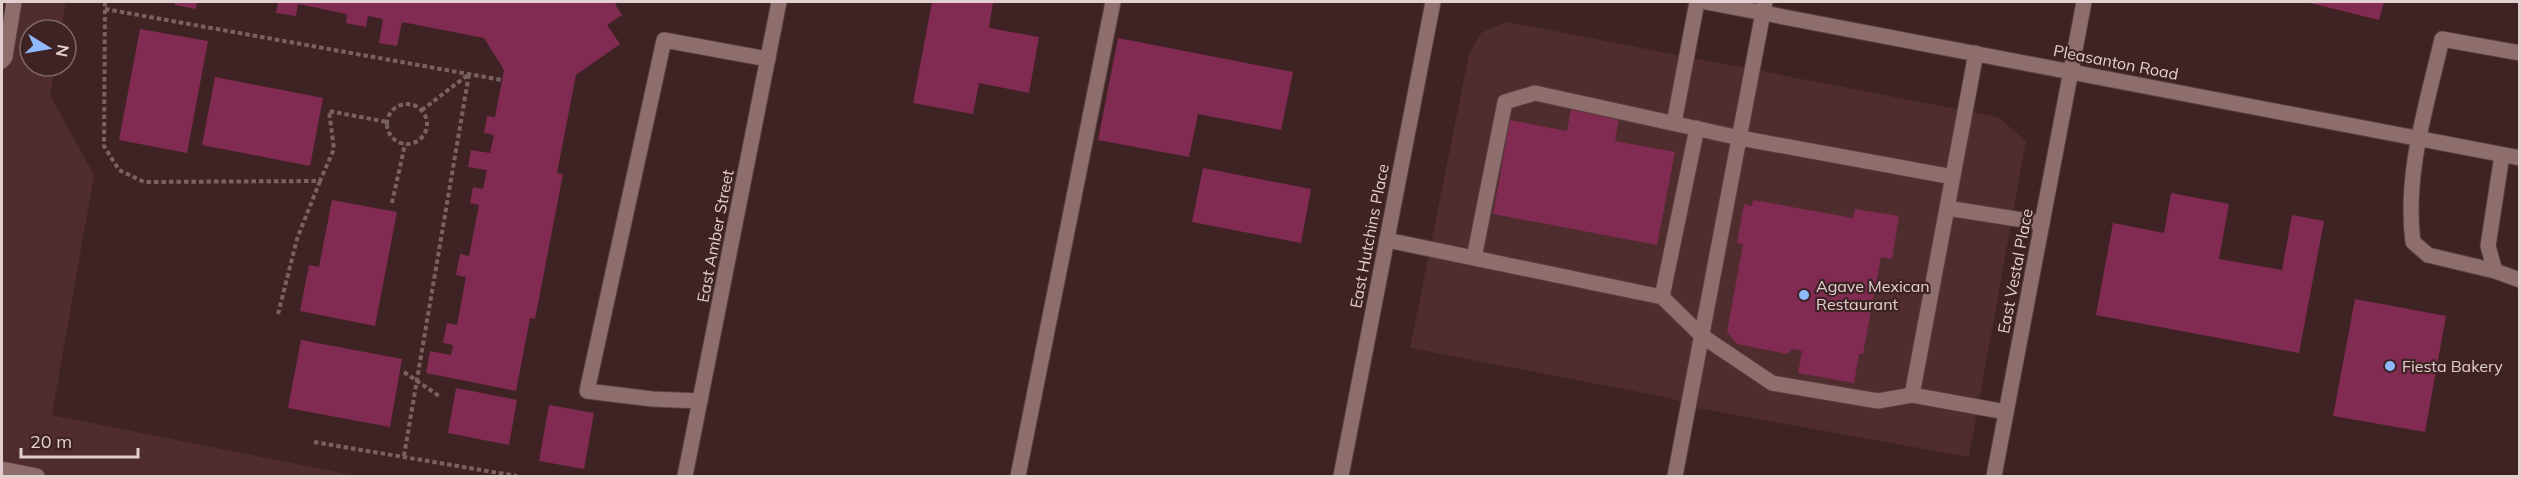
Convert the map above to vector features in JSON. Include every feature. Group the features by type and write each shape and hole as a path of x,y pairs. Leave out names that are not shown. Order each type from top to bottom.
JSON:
{"street":[{"path":"2,61 5,57 14,2"},
{"name":"East Amber Street","path":"685,477 780,2"},
{"path":"1018,477 1113,2"},
{"name":"East Hutchins Place","path":"1341,477 1433,2"},
{"path":"1674,123 1697,2"},
{"name":"Pleasanton Road","path":"1706,2 1764,7 2071,72 2520,158"},
{"name":"East Vestal Place","path":"1994,477 2084,2"},
{"path":"1675,477 1764,7"},
{"path":"2520,53 2442,39 2418,138 2410,219 2413,242 2428,255 2495,271 2520,280"},
{"path":"700,401 652,399 587,391 664,40 768,59"},
{"path":"1912,394 1976,53"},
{"path":"1474,258 1505,102 1535,93 1740,138 1953,177"},
{"path":"1662,297 1697,128"},
{"path":"2495,271 2488,246 2502,155"},
{"path":"1947,208 2042,223"},
{"path":"1387,240 1662,297 1702,336 1772,383 1878,401 1912,394 2006,412"},
{"path":"2,470 37,477"}],"path":[{"path":"105,2 104,146 119,170 144,182 320,181"},
{"path":"105,9 502,80"},
{"path":"422,110 469,74"},
{"path":"404,456 469,74"},
{"path":"412,104 422,110 426,118 426,128 422,137 414,143 405,144 395,141 388,133 387,122 391,111 400,105 412,104"},
{"path":"278,314 297,239 334,149 329,111 387,122"},
{"path":"392,203 405,144"},
{"path":"404,372 439,396"},
{"path":"314,442 517,477"}],"shaded area":[{"path":"2,2 66,2 63,18 18,18 18,78 53,78 50,95 94,175 52,415 356,476 2,476"},
{"path":"1507,22 1998,117 2026,141 1969,457 1702,409 1670,398 1410,348 1469,54 1481,33"}],"building":[{"path":"175,2 197,2 196,9 175,5"},
{"path":"278,2 619,2 615,4 622,15 607,25 620,44 576,75 557,173 563,174 535,319 530,318 516,391 426,373 430,351 451,355 453,345 443,343 447,323 457,325 466,277 456,275 460,254 469,256 479,205 470,203 473,187 483,189 487,170 468,167 471,150 490,153 494,135 484,133 487,116 495,117 504,70 484,38 402,22 397,46 379,43 383,19 368,16 366,27 346,23 347,14 298,4 296,16 276,13"},
{"path":"932,2 993,2 989,28 1039,37 1029,93 979,83 973,114 913,103"},
{"path":"2306,2 2384,2 2379,20"},
{"path":"140,29 208,41 187,153 119,140"},
{"path":"1118,38 1293,72 1281,130 1198,114 1189,157 1098,140"},
{"path":"215,77 323,98 310,166 202,145"},
{"path":"1571,109 1619,118 1615,141 1675,152 1657,245 1493,214 1510,120 1567,131"},
{"path":"1203,168 1311,189 1301,243 1192,222"},
{"path":"2171,193 2229,204 2219,259 2282,270 2292,215 2324,221 2299,353 2096,315 2113,223 2164,233"},
{"path":"332,200 397,212 375,326 300,311 309,265 319,267"},
{"name":"Agave Mexican Restaurant","path":"1753,200 1853,218 1855,209 1899,216 1892,259 1881,257 1863,354 1859,354 1854,383 1798,373 1802,351 1793,349 1787,354 1737,344 1727,332 1743,244 1737,243 1744,204 1752,206"},
{"name":"Fiesta Bakery","path":"2355,299 2446,316 2425,432 2333,416"},
{"path":"301,340 402,359 390,427 288,408"},
{"path":"456,388 517,400 509,445 448,433"},
{"path":"549,405 594,413 584,469 539,461"}],"place":[{"name":"Agave Mexican Restaurant","path":"1804,295"},
{"name":"Fiesta Bakery","path":"2390,366"}]}
